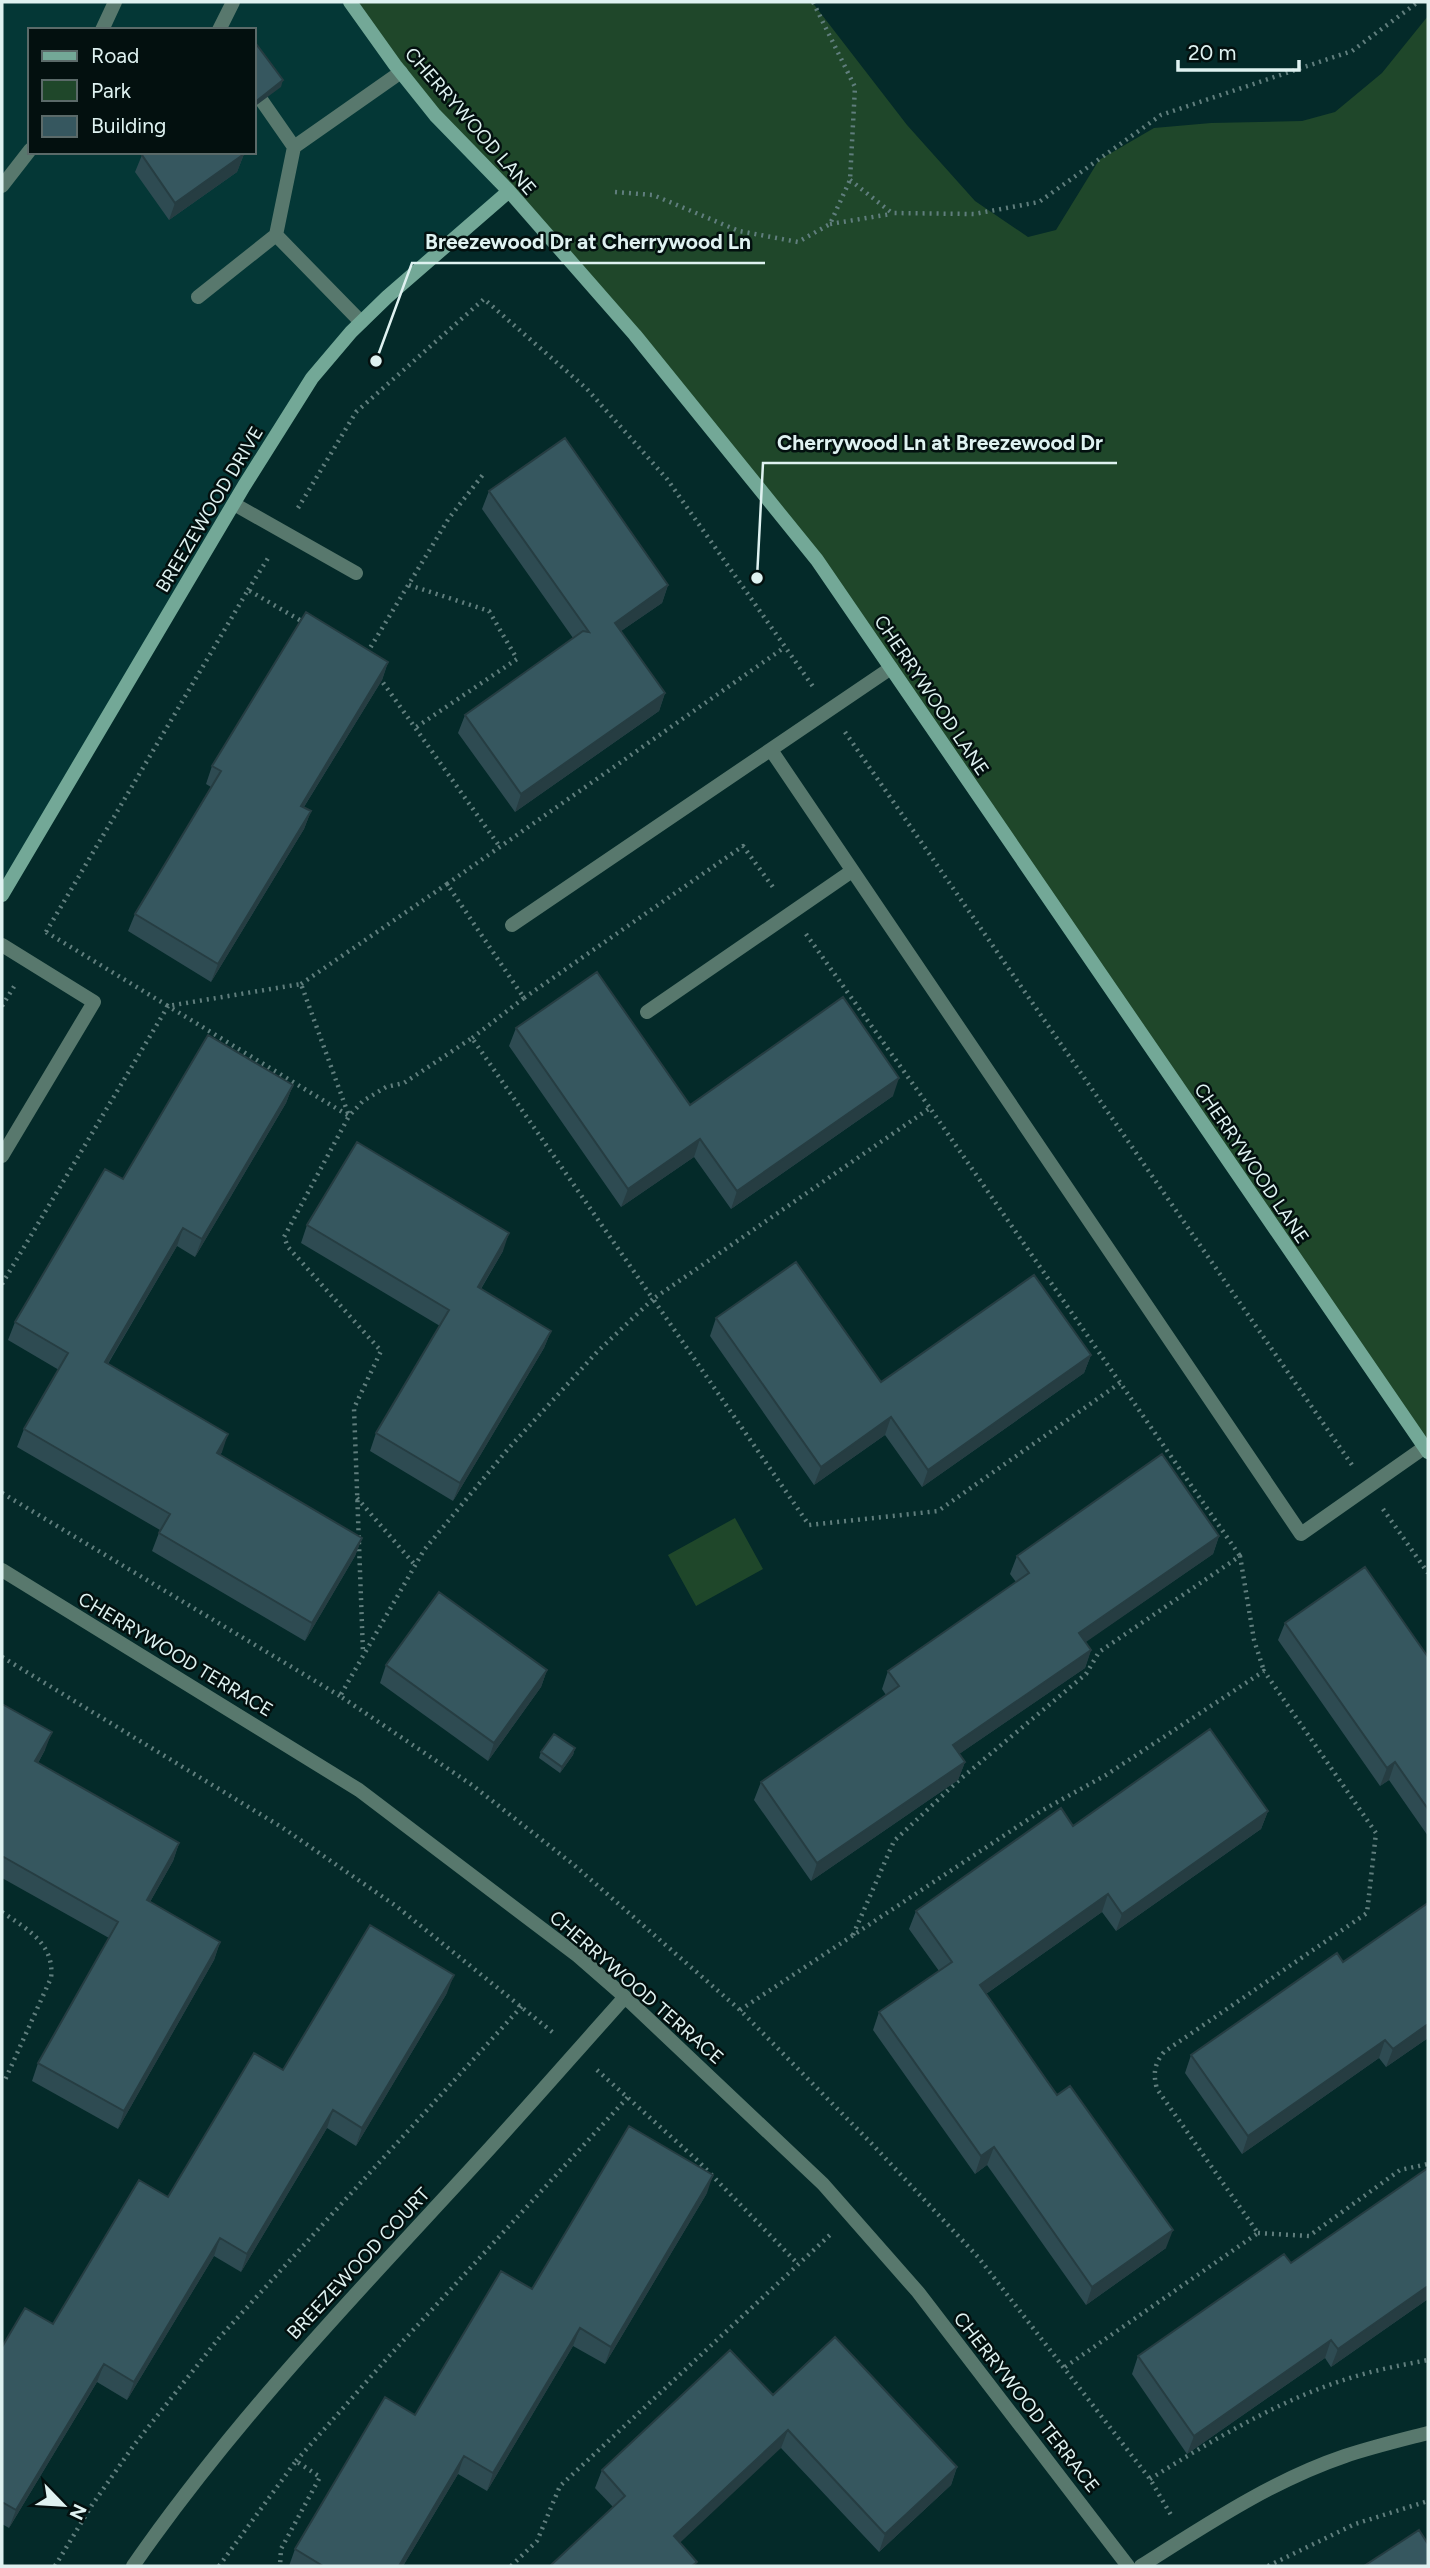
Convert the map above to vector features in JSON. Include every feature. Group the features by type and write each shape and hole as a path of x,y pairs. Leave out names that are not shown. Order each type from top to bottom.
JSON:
{"street":[{"path":"103,28 115,2"},
{"path":"220,28 233,2"},
{"name":"CHERRYWOOD LANE","path":"350,2 435,115 509,191 635,335 817,560 1426,1449"},
{"path":"198,297 276,235 295,147 401,72"},
{"path":"262,101 295,147"},
{"path":"2,186 28,153"},
{"name":"BREEZEWOOD DRIVE","path":"2,895 234,504 312,378 361,322 509,191"},
{"path":"276,235 361,322"},
{"path":"234,504 356,573"},
{"path":"512,925 891,668"},
{"path":"771,750 1301,1534 1426,1449"},
{"path":"647,1012 852,871"},
{"path":"2,945 94,1002 2,1156"},
{"name":"CHERRYWOOD TERRACE","path":"2,1570 359,1790 578,1956 625,1997 823,2184 918,2292 1128,2566"},
{"name":"BREEZEWOOD COURT","path":"134,2566 202,2472 294,2362 625,1997"},
{"path":"1141,2566 1263,2492 1307,2471 1344,2456 1428,2433"}],"path":[{"path":"813,2 855,87 850,180 830,224"},
{"path":"615,192 653,195 739,231 798,242 830,224 892,214 974,214 1039,202 1161,115 1352,51 1418,2"},
{"path":"850,180 892,214"},
{"path":"364,657 449,518 485,472"},
{"path":"409,585 489,611 517,659 415,728"},
{"path":"2,1006 248,590 306,623"},
{"path":"2,1284 169,1006 301,984 785,647"},
{"path":"372,667 500,847"},
{"path":"363,1655 354,1408 381,1350 288,1247 284,1237 349,1116 363,1101 386,1087 404,1083 472,1038 524,998 447,884"},
{"path":"46,932 349,1116"},
{"path":"301,984 349,1116"},
{"path":"472,1038 809,1525 939,1511 1120,1382"},
{"path":"340,1696 424,1550 508,1449 597,1352 653,1299 930,1108 1240,1556 1254,1640 1264,1671 1376,1833 1367,1913 1164,2052 1155,2068 1157,2089 1258,2233"},
{"path":"2,1493 340,1696 472,1785 574,1865 740,2010 978,2257 1150,2479 1185,2539"},
{"path":"356,1498 415,1565"},
{"path":"852,1936 894,1841 958,1781 1086,1674 1099,1652 1240,1556"},
{"path":"2,1657 283,1828 396,1906 522,2007 628,2097 698,2161 798,2264"},
{"path":"740,2010 1041,1811 1107,1774 1264,1671"},
{"path":"2,1912 36,1935 53,1963 51,1978 5,2080"},
{"path":"55,2566 92,2505 134,2445 219,2338 522,2007"},
{"path":"219,2566 296,2461 628,2097"},
{"path":"1065,2367 1258,2233 1309,2236 1400,2170 1428,2164"},
{"path":"511,2566 537,2541 560,2486 851,2216"},
{"path":"1150,2479 1242,2426 1308,2394 1350,2378 1428,2360"},
{"path":"280,2566 281,2549 320,2477 296,2461"},
{"path":"1268,2566 1355,2524 1428,2501"}],"shaded area":[{"path":"2,2 350,2 509,191 312,378 2,895"}],"green space":[{"path":"350,2 812,2 907,125 975,201 1028,237 1056,230 1099,160 1154,128 1211,123 1302,121 1335,112 1382,73 1428,16 1428,1452 817,560 739,461 466,147"},
{"path":"735,1518 763,1569 696,1606 668,1555"}],"building":[{"path":"256,44 283,80 256,101"},
{"path":"143,154 244,154 175,203"},
{"path":"565,438 668,585 615,623 665,693 521,794 465,715 583,631 589,632 489,491"},
{"path":"306,612 388,662 301,806 311,811 218,964 135,914 221,771 212,766"},
{"path":"597,972 690,1105 843,997 899,1078 737,1191 700,1139 628,1189 516,1028"},
{"path":"208,1035 293,1085 202,1239 183,1228 105,1362 228,1434 217,1453 362,1538 312,1623 159,1533 170,1514 24,1429 68,1353 15,1322 105,1169 123,1179"},
{"path":"357,1142 509,1233 478,1287 551,1331 460,1483 376,1433 449,1310 307,1225"},
{"path":"796,1262 881,1382 1034,1275 1091,1355 928,1470 891,1417 821,1467 716,1318"},
{"path":"1162,1454 1219,1536 1079,1633 1091,1650 953,1745 965,1762 817,1863 761,1782 899,1686 888,1671 1029,1573 1017,1556"},
{"path":"1365,1567 1428,1657 1428,1809 1395,1762 1387,1768 1285,1623"},
{"path":"439,1592 547,1670 494,1743 386,1665"},
{"path":"2,1704 52,1732 35,1761 179,1843 147,1900 220,1942 124,2111 38,2063 118,1922 2,1856"},
{"path":"1210,1729 1268,1811 1122,1914 1108,1894 980,1985 1057,2095 1070,2086 1173,2230 1092,2287 994,2147 981,2156 879,2012 952,1962 916,1911 1061,1808 1073,1826"},
{"path":"554,1734 575,1748 562,1767 541,1752"},
{"path":"1428,1903 1428,2024 1393,2049 1385,2040 1248,2136 1191,2055 1337,1953 1343,1962"},
{"path":"370,1925 454,1975 362,2128 333,2110 247,2254 220,2238 134,2382 104,2364 16,2510 2,2502 2,2347 25,2308 53,2324 139,2180 168,2197 254,2053 283,2070"},
{"path":"629,2126 713,2175 611,2347 580,2328 493,2473 464,2456 399,2566 323,2566 295,2549 385,2397 415,2415 501,2271 532,2289"},
{"path":"1428,2168 1428,2286 1338,2349 1331,2340 1194,2436 1138,2356 1284,2254 1291,2263"},
{"path":"835,2337 957,2467 885,2534 788,2430 674,2536 697,2562 692,2566 550,2566 625,2496 602,2470 730,2350 773,2395"},
{"path":"1419,2530 1428,2544 1428,2566 1364,2566"}],"place":[{"name":"Breezewood Dr at Cherrywood Ln","path":"376,361"},
{"name":"Cherrywood Ln at Breezewood Dr","path":"757,578"}]}
